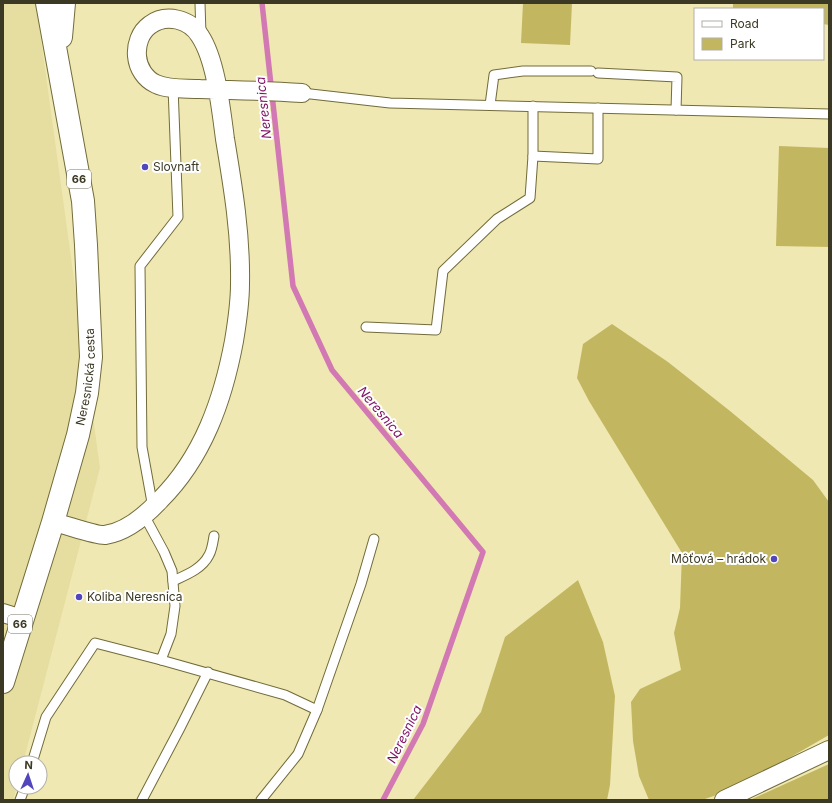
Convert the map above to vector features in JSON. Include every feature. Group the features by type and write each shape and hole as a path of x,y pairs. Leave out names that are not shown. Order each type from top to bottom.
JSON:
{"main road":[{"path":"34,3 35,11 58,62"},
{"name":"66","path":"47,3 58,62"},
{"path":"58,62 64,3"},
{"name":"Neresnická cesta","path":"3,682 12,616 53,522 78,435 87,393 91,357 83,201 58,62"}],"street":[{"path":"53,522 103,535 118,531 133,523 148,511 174,486 189,466 205,437 218,405 229,368 237,325 240,286 237,214 226,90 201,37 196,29 188,23 169,19 159,21 150,25 141,36 136,50 137,60 140,69 146,77 154,83 173,88 226,90 302,93"},
{"path":"724,800 829,750"}],"lane":[{"path":"200,3 201,37"},
{"path":"490,105 494,76 523,71 595,72 677,78 676,110"},
{"path":"161,660 171,634 175,606 172,572 148,511 142,447 140,266 178,217 173,88"},
{"path":"302,93 390,102 829,114"},
{"path":"366,327 436,330 443,271 496,219 530,198 534,156 534,106"},
{"path":"534,156 598,159 598,108"},
{"path":"173,581 195,570 206,560 210,554 214,536"},
{"path":"261,800 298,754 317,710 374,539"},
{"path":"34,755 46,717 95,643 208,672 285,695 317,710"},
{"path":"142,800 208,672"}],"shaded area":[{"path":"3,3 36,3 100,468 25,755 8,755 8,795 15,795 13,800 3,800"}],"green space":[{"path":"523,3 572,3 570,45 521,43"},
{"path":"733,3 829,3 829,25 824,24 824,8 733,8"},
{"path":"779,146 829,148 829,247 776,246"},
{"path":"612,324 668,362 730,411 813,480 829,502 829,735 737,788 702,800 649,800 639,776 633,741 631,702 640,689 681,670 674,633 680,608 682,553 589,401 577,378 583,344"},
{"path":"578,580 603,642 615,696 610,785 607,800 413,800 481,712 505,637"},
{"path":"829,764 829,800 750,800"}],"waterway":[{"name":"Neresnica","path":"262,3 293,286 332,370 483,552 423,724 383,800"}],"place":[{"name":"Slovnaft","path":"145,167"},
{"name":"Môťová – hrádok","path":"774,559"},
{"name":"Koliba Neresnica","path":"79,597"}]}
